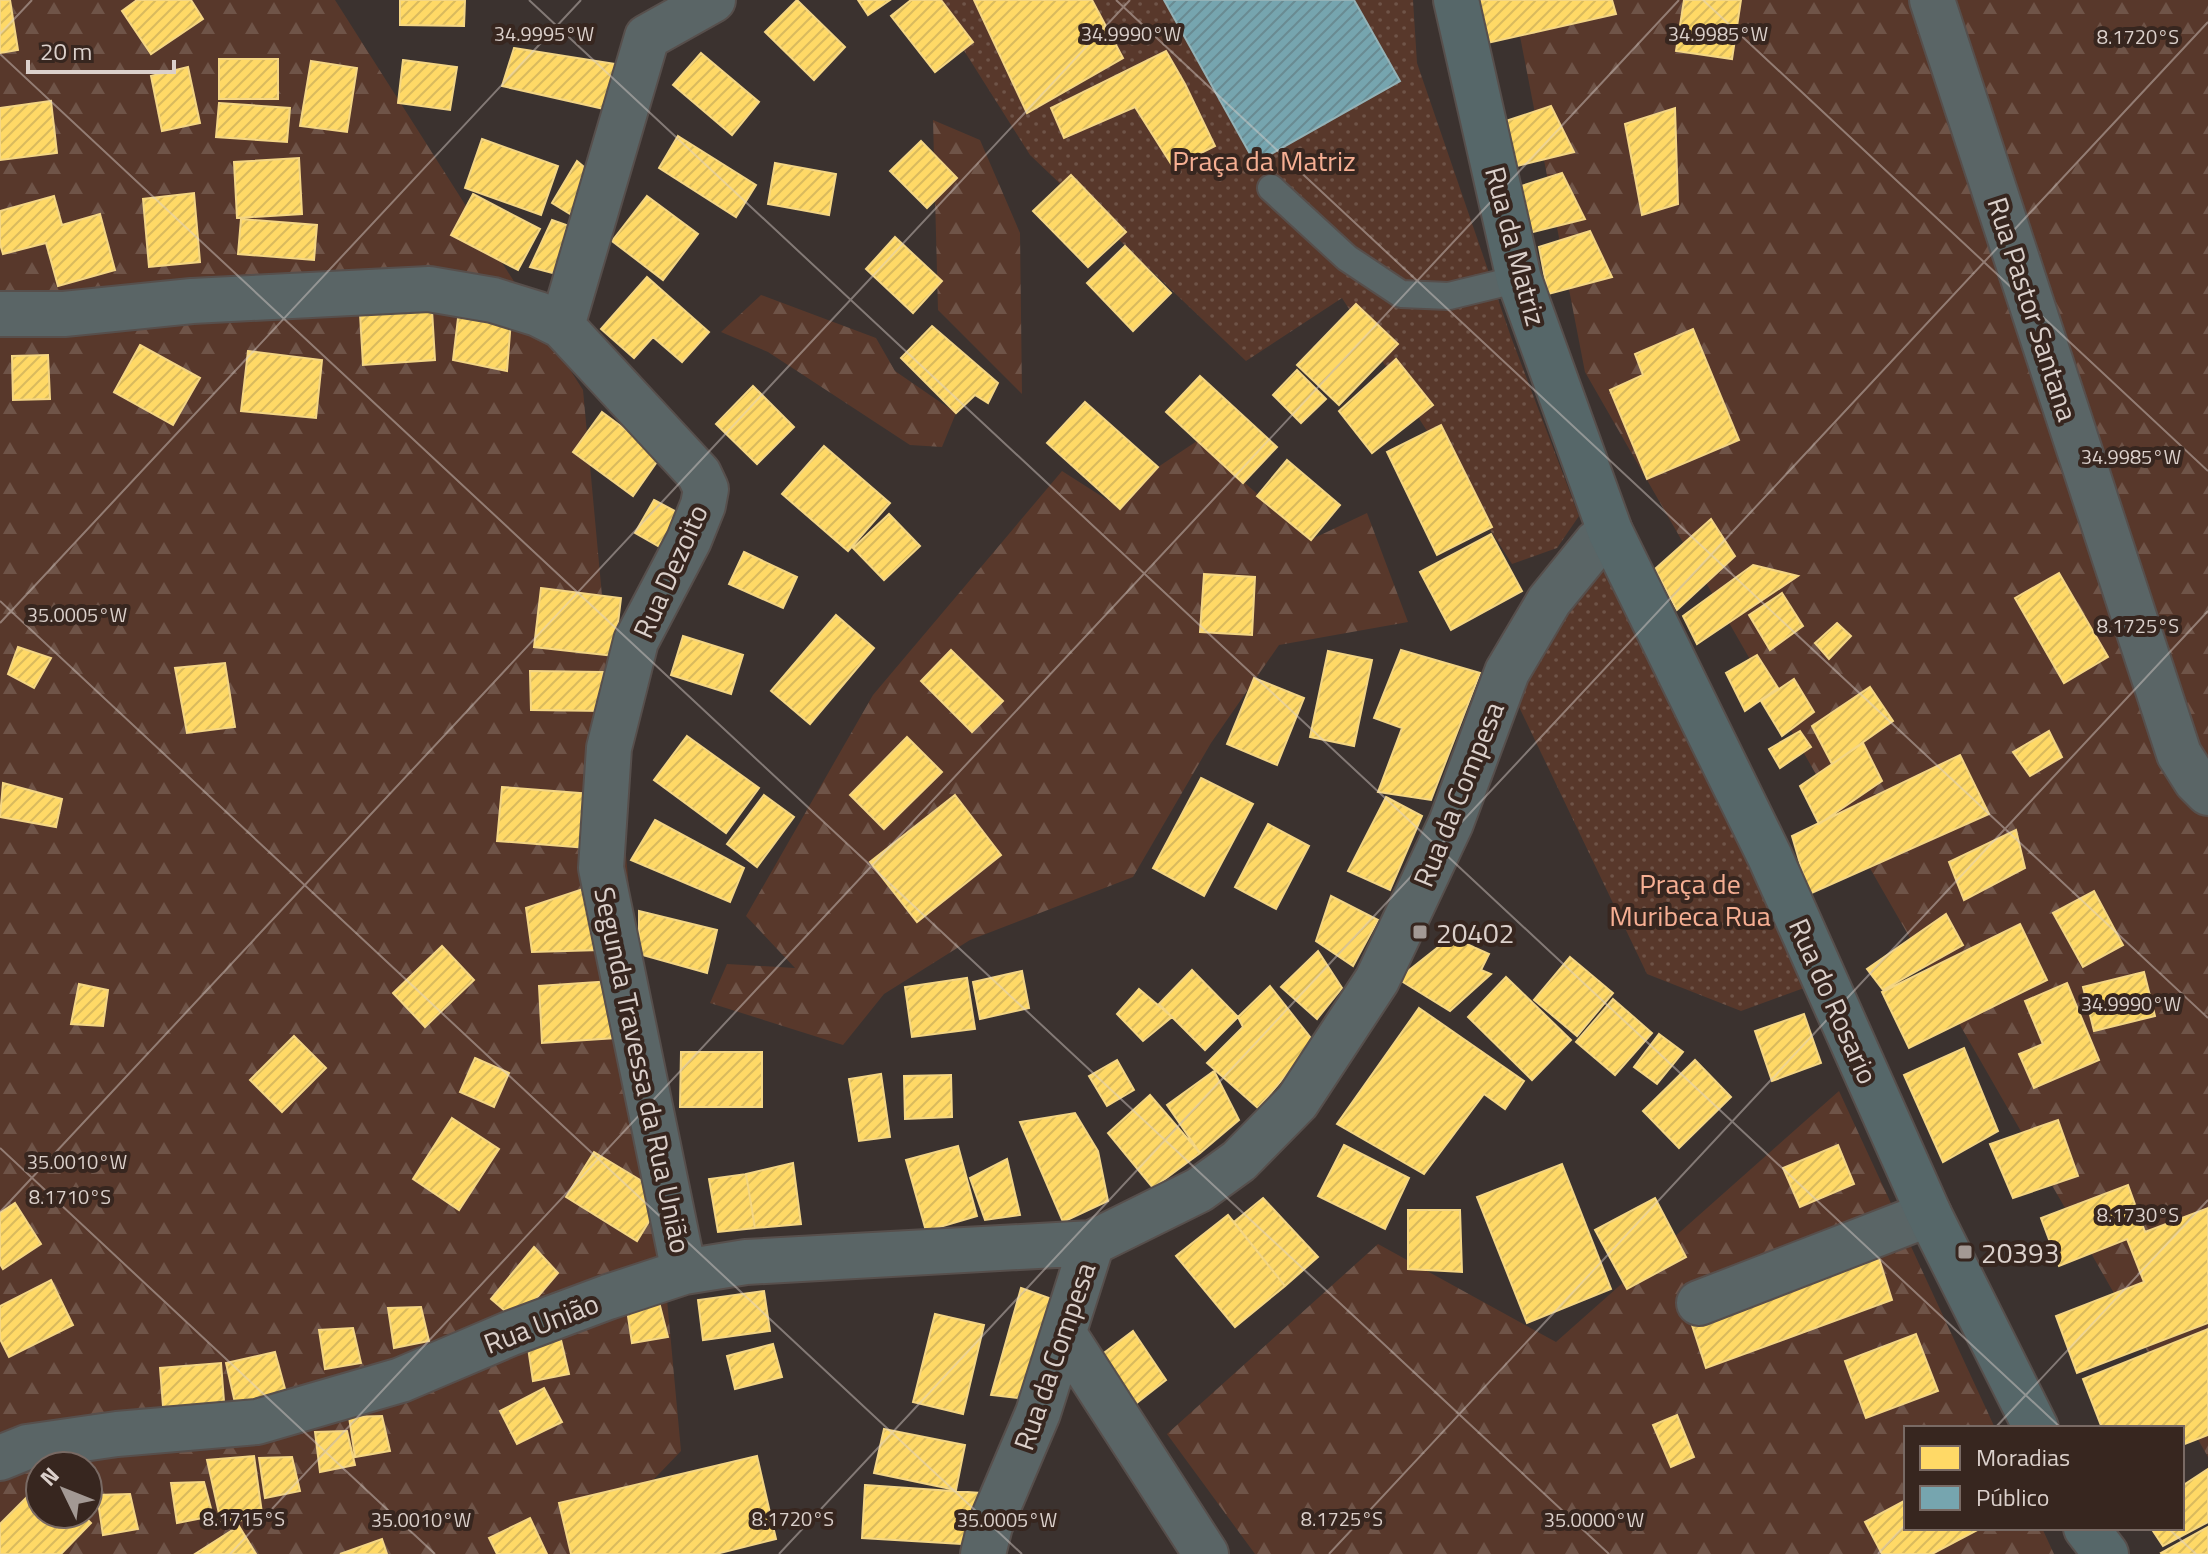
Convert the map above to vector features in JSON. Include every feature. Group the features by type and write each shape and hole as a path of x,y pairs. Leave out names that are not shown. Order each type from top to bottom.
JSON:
{"street":[{"path":"562,326 647,37 713,0"},
{"name":"Rua da Matriz","path":"1456,0 1519,279 1610,531"},
{"name":"Rua Pastor Santana","path":"1932,0 2179,754 2196,781 2208,793"},
{"name":"Rua Dezoito","path":"0,314 64,314 192,301 429,289 493,300 538,314 562,326 686,459 699,474 706,489 689,540 636,641 609,748 601,868"},
{"name":"Rua do Rosario","path":"1610,531 1770,857 1929,1214 2035,1426"},
{"name":"Rua da Compesa","path":"983,1554 990,1526 1038,1413 1092,1243 1199,1190 1239,1161 1297,1102 1377,980 1451,823 1507,672 1549,601 1596,543 1610,531"},
{"name":"Segunda Travessa da Rua União","path":"601,868 684,1272"},
{"path":"1699,1303 1929,1214"},
{"name":"Rua União","path":"0,1458 27,1447 117,1434 257,1422 401,1380 509,1334 684,1272 746,1262 1092,1243"},
{"path":"1064,1334 1206,1554"},
{"path":"2088,1530 2106,1554"}],"lane":[{"path":"1271,188 1347,258 1401,294 1449,296 1519,279"}],"green space":[{"path":"0,0 335,0 583,390 681,1451 582,1554 0,1554"},
{"name":"Praça da Matriz","path":"932,0 1413,0 1417,63 1511,337 1579,516 1557,548 1512,564 1342,298 1246,361 1030,155"},
{"path":"1513,0 2208,0 2208,1457 1585,372"},
{"path":"933,120 980,140 1020,233 1022,394 938,310"},
{"path":"761,295 876,338 895,371 956,413 942,447 910,445 768,352 721,332"},
{"path":"1197,441 1310,540 1367,513 1408,622 1279,645 1211,743 1133,877 970,940 884,994 843,1045 710,1003 727,964 795,968 746,916 873,695 1062,471 1120,508 1158,467"},
{"name":"Praça de Muribeca Rua","path":"1599,548 1783,926 1804,988 1741,1011 1647,974 1510,688"},
{"path":"1839,1091 1994,1426 1904,1426 1904,1530 2043,1530 2054,1554 1255,1554 1167,1434 1378,1244 1556,1342"}],"building: Moradias":[{"path":"0,0 10,0 18,50 0,53"},
{"path":"137,0 191,0 203,19 151,54 122,11"},
{"path":"400,0 465,0 464,26 400,25"},
{"path":"797,0 845,47 814,80 765,32"},
{"path":"858,0 890,0 868,15"},
{"path":"911,0 941,0 973,42 935,72 891,16"},
{"path":"974,0 1092,0 1123,58 1027,113"},
{"path":"1468,0 1612,0 1616,14 1478,45"},
{"path":"1684,0 1741,0 1732,59 1676,51"},
{"path":"514,48 622,65 613,111 502,86"},
{"path":"1166,51 1215,146 1173,167 1135,107 1064,138 1051,108"},
{"path":"701,53 759,102 732,135 673,85"},
{"path":"219,59 278,59 278,99 219,99"},
{"path":"403,60 457,67 450,110 398,103"},
{"path":"311,61 357,68 347,132 300,126"},
{"path":"188,67 200,123 162,131 151,76"},
{"path":"51,101 57,153 0,160 0,108"},
{"path":"219,103 290,108 287,142 216,137"},
{"path":"1551,106 1574,152 1509,168 1500,123"},
{"path":"1675,108 1678,204 1642,215 1625,124"},
{"path":"678,136 756,185 736,217 659,168"},
{"path":"482,139 558,166 541,215 465,188"},
{"path":"921,141 957,178 927,208 890,171"},
{"path":"299,158 302,214 237,218 234,162"},
{"path":"577,161 596,177 583,222 552,203"},
{"path":"775,163 836,174 829,215 768,204"},
{"path":"1562,173 1585,219 1521,235 1512,189"},
{"path":"1071,175 1126,232 1088,267 1033,211"},
{"path":"194,193 200,262 149,267 143,199"},
{"path":"473,194 540,229 518,270 451,235"},
{"path":"54,196 62,225 100,214 115,270 58,286 46,243 3,254 0,211"},
{"path":"647,196 698,234 663,280 612,241"},
{"path":"241,219 317,225 314,260 238,254"},
{"path":"552,220 580,230 568,277 530,267"},
{"path":"1590,231 1612,277 1548,294 1539,247"},
{"path":"895,237 942,281 913,313 866,269"},
{"path":"1125,246 1171,293 1133,331 1087,283"},
{"path":"647,277 709,332 682,362 653,337 634,358 601,329"},
{"path":"1356,304 1398,344 1339,405 1297,365"},
{"path":"432,310 435,360 363,365 360,314"},
{"path":"459,310 511,320 507,371 453,360"},
{"path":"932,326 998,383 988,403 975,395 956,413 901,358"},
{"path":"1693,329 1739,440 1647,479 1610,390 1643,375 1635,354"},
{"path":"140,345 200,378 173,425 114,392"},
{"path":"248,351 322,360 316,418 241,411"},
{"path":"48,355 50,399 13,400 12,356"},
{"path":"1396,359 1433,405 1372,453 1339,411"},
{"path":"1297,370 1326,399 1301,423 1273,395"},
{"path":"1200,376 1277,447 1243,483 1166,412"},
{"path":"753,386 794,427 757,464 716,424"},
{"path":"1085,402 1158,467 1120,509 1047,443"},
{"path":"602,412 661,456 633,496 573,452"},
{"path":"1441,425 1492,527 1437,555 1387,452"},
{"path":"824,446 890,503 848,551 782,494"},
{"path":"1287,460 1340,505 1311,540 1257,496"},
{"path":"654,500 690,519 670,553 635,533"},
{"path":"889,514 920,546 884,580 853,548"},
{"path":"1711,519 1735,556 1677,610 1655,569"},
{"path":"1491,534 1522,591 1451,630 1420,572"},
{"path":"744,552 797,577 783,608 729,584"},
{"path":"1753,565 1798,576 1697,644 1683,616"},
{"path":"2059,573 2108,657 2064,683 2015,598"},
{"path":"1204,574 1255,577 1252,635 1200,632"},
{"path":"541,588 621,598 614,656 534,647"},
{"path":"1782,593 1803,626 1770,650 1749,615"},
{"path":"836,615 874,648 810,724 771,691"},
{"path":"1837,623 1851,636 1829,659 1815,643"},
{"path":"683,636 743,655 731,694 671,675"},
{"path":"18,647 51,658 34,688 8,674"},
{"path":"951,650 1003,701 972,732 921,681"},
{"path":"1401,650 1480,673 1431,800 1378,792 1402,728 1374,718"},
{"path":"1328,651 1372,660 1354,746 1310,737"},
{"path":"1757,655 1778,688 1745,711 1726,673"},
{"path":"225,663 235,727 187,733 175,668"},
{"path":"530,671 603,672 604,711 531,710"},
{"path":"1254,678 1304,698 1277,765 1227,744"},
{"path":"1794,679 1814,712 1782,736 1761,701"},
{"path":"1870,687 1893,721 1832,764 1812,726"},
{"path":"1800,731 1811,747 1780,768 1769,749"},
{"path":"2049,731 2062,757 2030,776 2013,752"},
{"path":"687,736 759,788 726,833 654,780"},
{"path":"907,737 942,772 884,829 850,795"},
{"path":"1863,743 1882,781 1819,824 1800,786"},
{"path":"1960,755 1989,814 1809,894 1792,836"},
{"path":"1201,778 1253,804 1204,896 1153,868"},
{"path":"3,783 62,799 56,827 0,817"},
{"path":"502,787 592,794 587,848 497,841"},
{"path":"764,795 794,817 757,867 727,844"},
{"path":"955,795 1001,855 917,922 870,862"},
{"path":"1386,797 1422,816 1390,890 1348,871"},
{"path":"655,820 744,868 730,902 631,860"},
{"path":"1268,824 1309,846 1276,909 1235,887"},
{"path":"2016,830 2025,868 1964,900 1949,862"},
{"path":"586,888 600,950 532,952 526,908"},
{"path":"2094,891 2123,945 2083,967 2053,913"},
{"path":"1331,896 1378,920 1353,966 1316,941"},
{"path":"639,911 717,930 707,973 639,954"},
{"path":"1946,914 1963,945 1883,990 1867,969"},
{"path":"2020,924 2047,980 1909,1048 1882,992"},
{"path":"1451,937 1489,954 1481,970 1491,974 1450,1011 1398,979"},
{"path":"442,946 474,980 425,1027 393,993"},
{"path":"1318,951 1342,988 1317,1019 1281,987"},
{"path":"1570,957 1613,993 1577,1036 1534,1000"},
{"path":"1192,970 1238,1017 1205,1050 1159,1004"},
{"path":"1022,971 1029,1008 980,1019 973,982"},
{"path":"2144,972 2155,1016 2094,1031 2083,987"},
{"path":"1506,977 1571,1040 1532,1080 1468,1017"},
{"path":"967,978 975,1029 912,1037 905,987"},
{"path":"612,981 616,1038 542,1043 539,986"},
{"path":"2067,983 2099,1060 2034,1088 2019,1054 2043,1044 2025,1001"},
{"path":"79,984 108,990 103,1026 71,1024"},
{"path":"1270,986 1314,1042 1258,1108 1207,1063 1243,1027 1238,1017"},
{"path":"1139,989 1172,1017 1143,1041 1117,1014"},
{"path":"1613,999 1652,1033 1615,1075 1576,1042"},
{"path":"1419,1008 1524,1081 1505,1109 1484,1094 1424,1174 1337,1124"},
{"path":"1804,1014 1821,1063 1772,1081 1755,1031"},
{"path":"1659,1034 1683,1052 1657,1084 1634,1067"},
{"path":"294,1036 326,1068 282,1112 250,1080"},
{"path":"1964,1048 1998,1131 1943,1162 1904,1075"},
{"path":"681,1052 762,1052 762,1107 680,1107"},
{"path":"475,1058 509,1073 494,1107 460,1092"},
{"path":"1117,1060 1134,1090 1107,1106 1089,1076"},
{"path":"1695,1060 1731,1097 1679,1148 1643,1111"},
{"path":"1214,1071 1239,1120 1200,1153 1167,1105"},
{"path":"881,1074 890,1137 859,1141 849,1079"},
{"path":"951,1075 952,1117 905,1119 904,1076"},
{"path":"1150,1095 1200,1153 1153,1188 1108,1133"},
{"path":"1075,1113 1098,1151 1108,1201 1063,1222 1020,1122"},
{"path":"452,1118 499,1149 459,1210 413,1179"},
{"path":"2058,1120 2078,1176 2013,1198 1990,1144"},
{"path":"1344,1145 1409,1178 1385,1229 1318,1196"},
{"path":"1838,1145 1854,1184 1800,1207 1783,1168"},
{"path":"958,1146 977,1216 926,1231 906,1160"},
{"path":"594,1152 665,1195 637,1241 566,1197"},
{"path":"1007,1159 1020,1215 985,1220 970,1178"},
{"path":"793,1163 801,1224 755,1228 746,1174"},
{"path":"1562,1164 1611,1289 1527,1323 1477,1197"},
{"path":"746,1174 755,1228 718,1232 709,1179"},
{"path":"2128,1185 2145,1232 2208,1208 2208,1323 2077,1373 2056,1316 2144,1282 2127,1239 2059,1266 2041,1218"},
{"path":"1263,1198 1318,1257 1285,1286 1234,1222"},
{"path":"1655,1198 1686,1257 1627,1289 1595,1230"},
{"path":"15,1203 41,1244 3,1269 0,1264 0,1213"},
{"path":"1408,1210 1460,1210 1462,1272 1408,1269"},
{"path":"1228,1215 1285,1286 1235,1327 1176,1256"},
{"path":"534,1247 558,1273 517,1321 491,1299"},
{"path":"1877,1252 1892,1300 1706,1368 1690,1319"},
{"path":"51,1280 73,1325 9,1357 0,1339 0,1306"},
{"path":"1021,1288 1066,1304 1036,1400 991,1395"},
{"path":"764,1291 770,1331 703,1340 698,1300"},
{"path":"659,1302 668,1337 632,1343 626,1303"},
{"path":"421,1307 429,1341 394,1348 388,1308"},
{"path":"935,1314 984,1325 963,1414 913,1402"},
{"path":"353,1328 361,1363 325,1369 319,1330"},
{"path":"2208,1329 2208,1435 2184,1444 2184,1426 2101,1426 2083,1379"},
{"path":"1133,1331 1166,1380 1134,1405 1096,1359"},
{"path":"1916,1334 1938,1391 1866,1418 1845,1361"},
{"path":"561,1340 569,1374 533,1381 527,1341"},
{"path":"773,1344 782,1377 735,1389 727,1356"},
{"path":"275,1352 287,1396 237,1412 226,1363"},
{"path":"221,1363 225,1414 164,1419 160,1368"},
{"path":"544,1388 562,1422 517,1444 500,1411"},
{"path":"1677,1415 1694,1457 1671,1467 1653,1425"},
{"path":"382,1416 390,1451 355,1457 349,1417"},
{"path":"884,1429 965,1445 956,1490 874,1473"},
{"path":"347,1431 355,1465 320,1472 315,1432"},
{"path":"254,1456 262,1513 222,1527 207,1460"},
{"path":"757,1456 776,1539 716,1554 571,1554 559,1503"},
{"path":"292,1457 300,1491 265,1498 259,1458"},
{"path":"2208,1469 2208,1522 2163,1546 2152,1530 2184,1530 2184,1485"},
{"path":"204,1482 213,1516 177,1523 171,1483"},
{"path":"865,1485 981,1493 978,1545 862,1538"},
{"path":"130,1494 138,1529 103,1535 104,1495"},
{"path":"24,1500 24,1530 84,1530 61,1554 0,1554 0,1524"},
{"path":"1904,1501 1904,1530 1977,1530 1932,1554 1882,1554 1865,1522"},
{"path":"530,1518 547,1554 497,1554 489,1538"},
{"path":"239,1526 256,1554 195,1554"},
{"path":"2208,1527 2208,1554 2161,1553"},
{"path":"382,1539 387,1554 340,1554"}],"building: Público":[{"path":"1164,0 1354,0 1400,81 1255,163"}],"place":[{"name":"20402","path":"1420,932"},
{"name":"20393","path":"1965,1252"}]}
